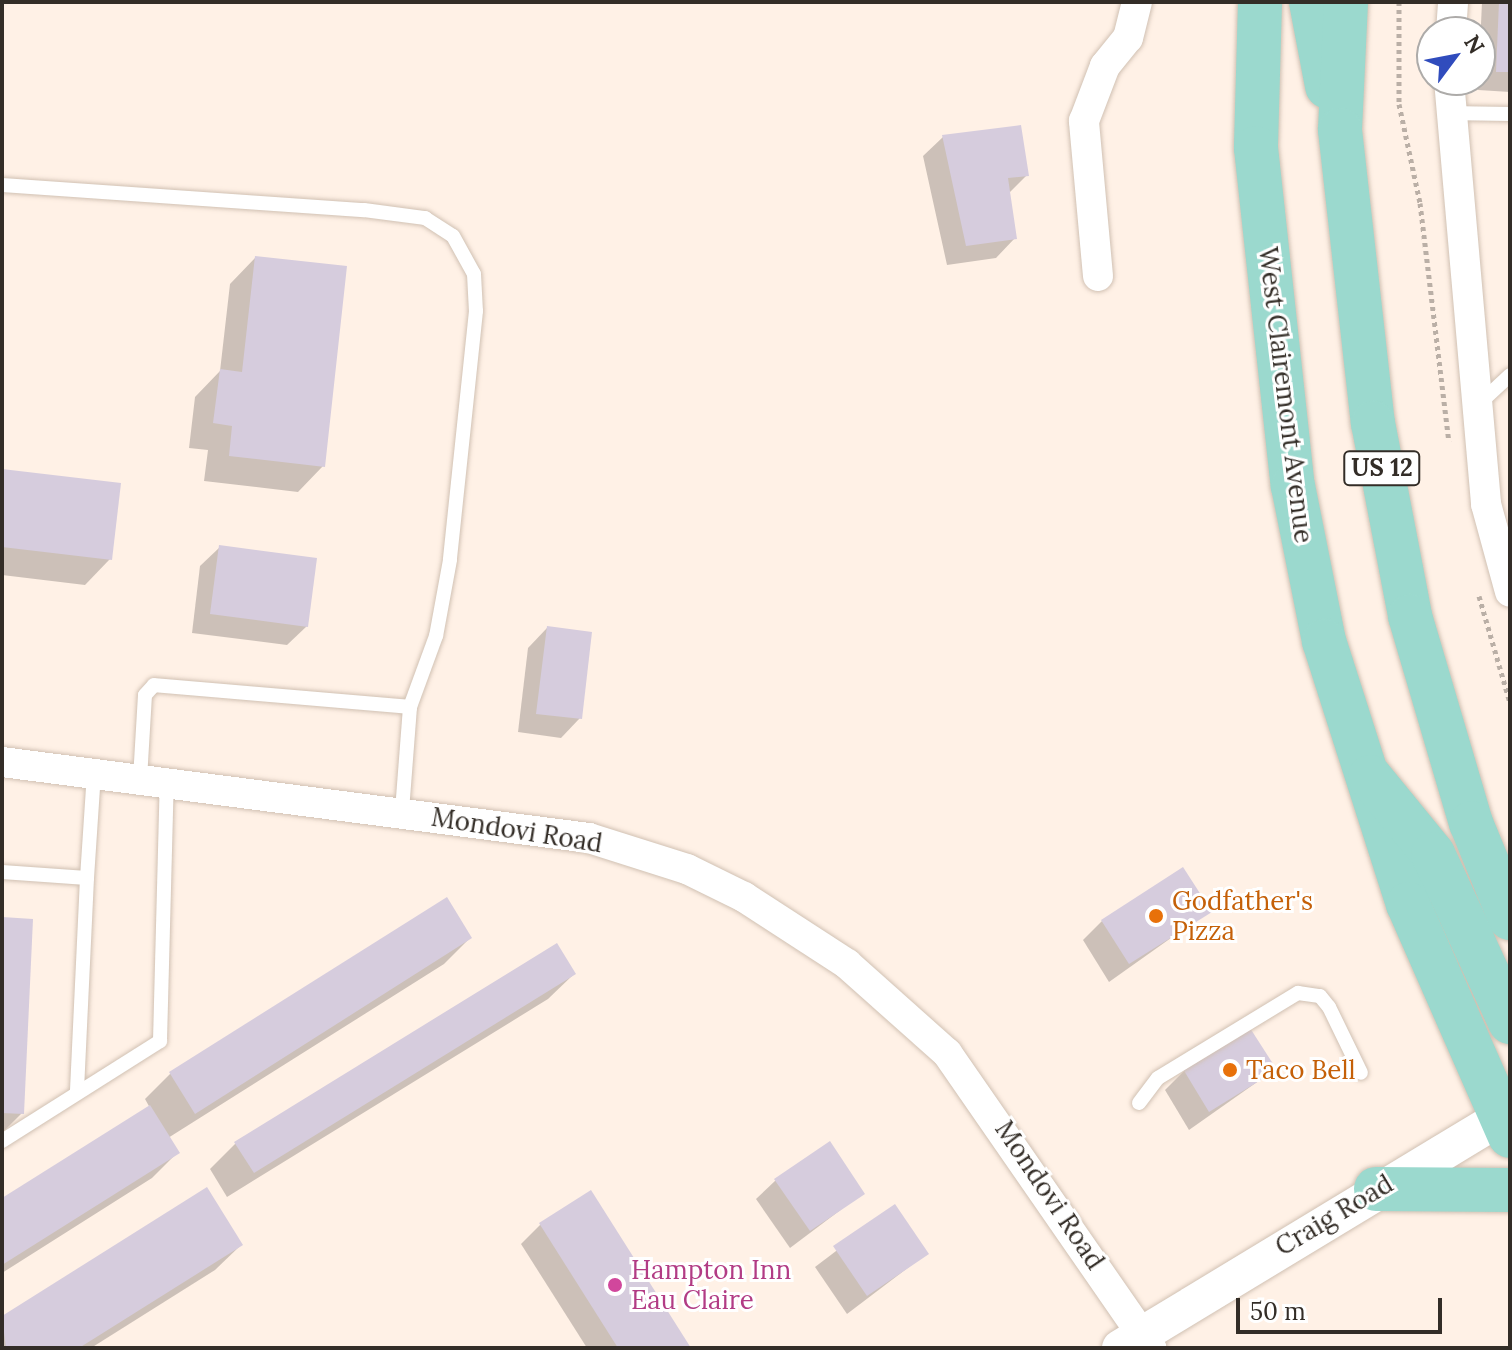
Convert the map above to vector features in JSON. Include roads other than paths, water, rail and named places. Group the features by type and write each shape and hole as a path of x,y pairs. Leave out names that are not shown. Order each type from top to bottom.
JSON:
{"main road":[{"name":"West Clairemont Avenue","path":"1260,2 1256,148 1293,486 1324,641 1362,770 1507,1121"},
{"path":"1311,2 1340,130"},
{"name":"US 12","path":"1346,2 1340,130 1373,423 1410,616 1471,823 1510,918"},
{"path":"1362,770 1433,854 1510,1022"},
{"path":"1376,1189 1510,1190"}],"street":[{"path":"1098,276 1084,121 1105,66 1128,38 1137,2"},
{"path":"1448,96 1447,113 1486,504 1510,592"},
{"name":"Mondovi Road","path":"2,762 589,838 687,869 799,929 899,1005 947,1053 1138,1343"},
{"name":"Craig Road","path":"1138,1343 1376,1189 1507,1121"}],"lane":[{"path":"1447,113 1510,114"},
{"path":"2,185 364,210 425,218 453,236 474,274 476,311 450,560 436,636 410,707 402,812"},
{"path":"1476,407 1510,375"},
{"path":"2,1141 160,1041 154,781 145,695 154,685 410,707"},
{"path":"77,1093 94,773"},
{"path":"2,872 87,878"},
{"path":"1139,1103 1158,1078 1298,993 1320,996 1329,1007 1361,1073"}],"place":[{"name":"Godfather's Pizza","path":"1156,916"},
{"name":"Taco Bell","path":"1230,1070"},
{"name":"Hampton Inn Eau Claire","path":"615,1285"}]}
